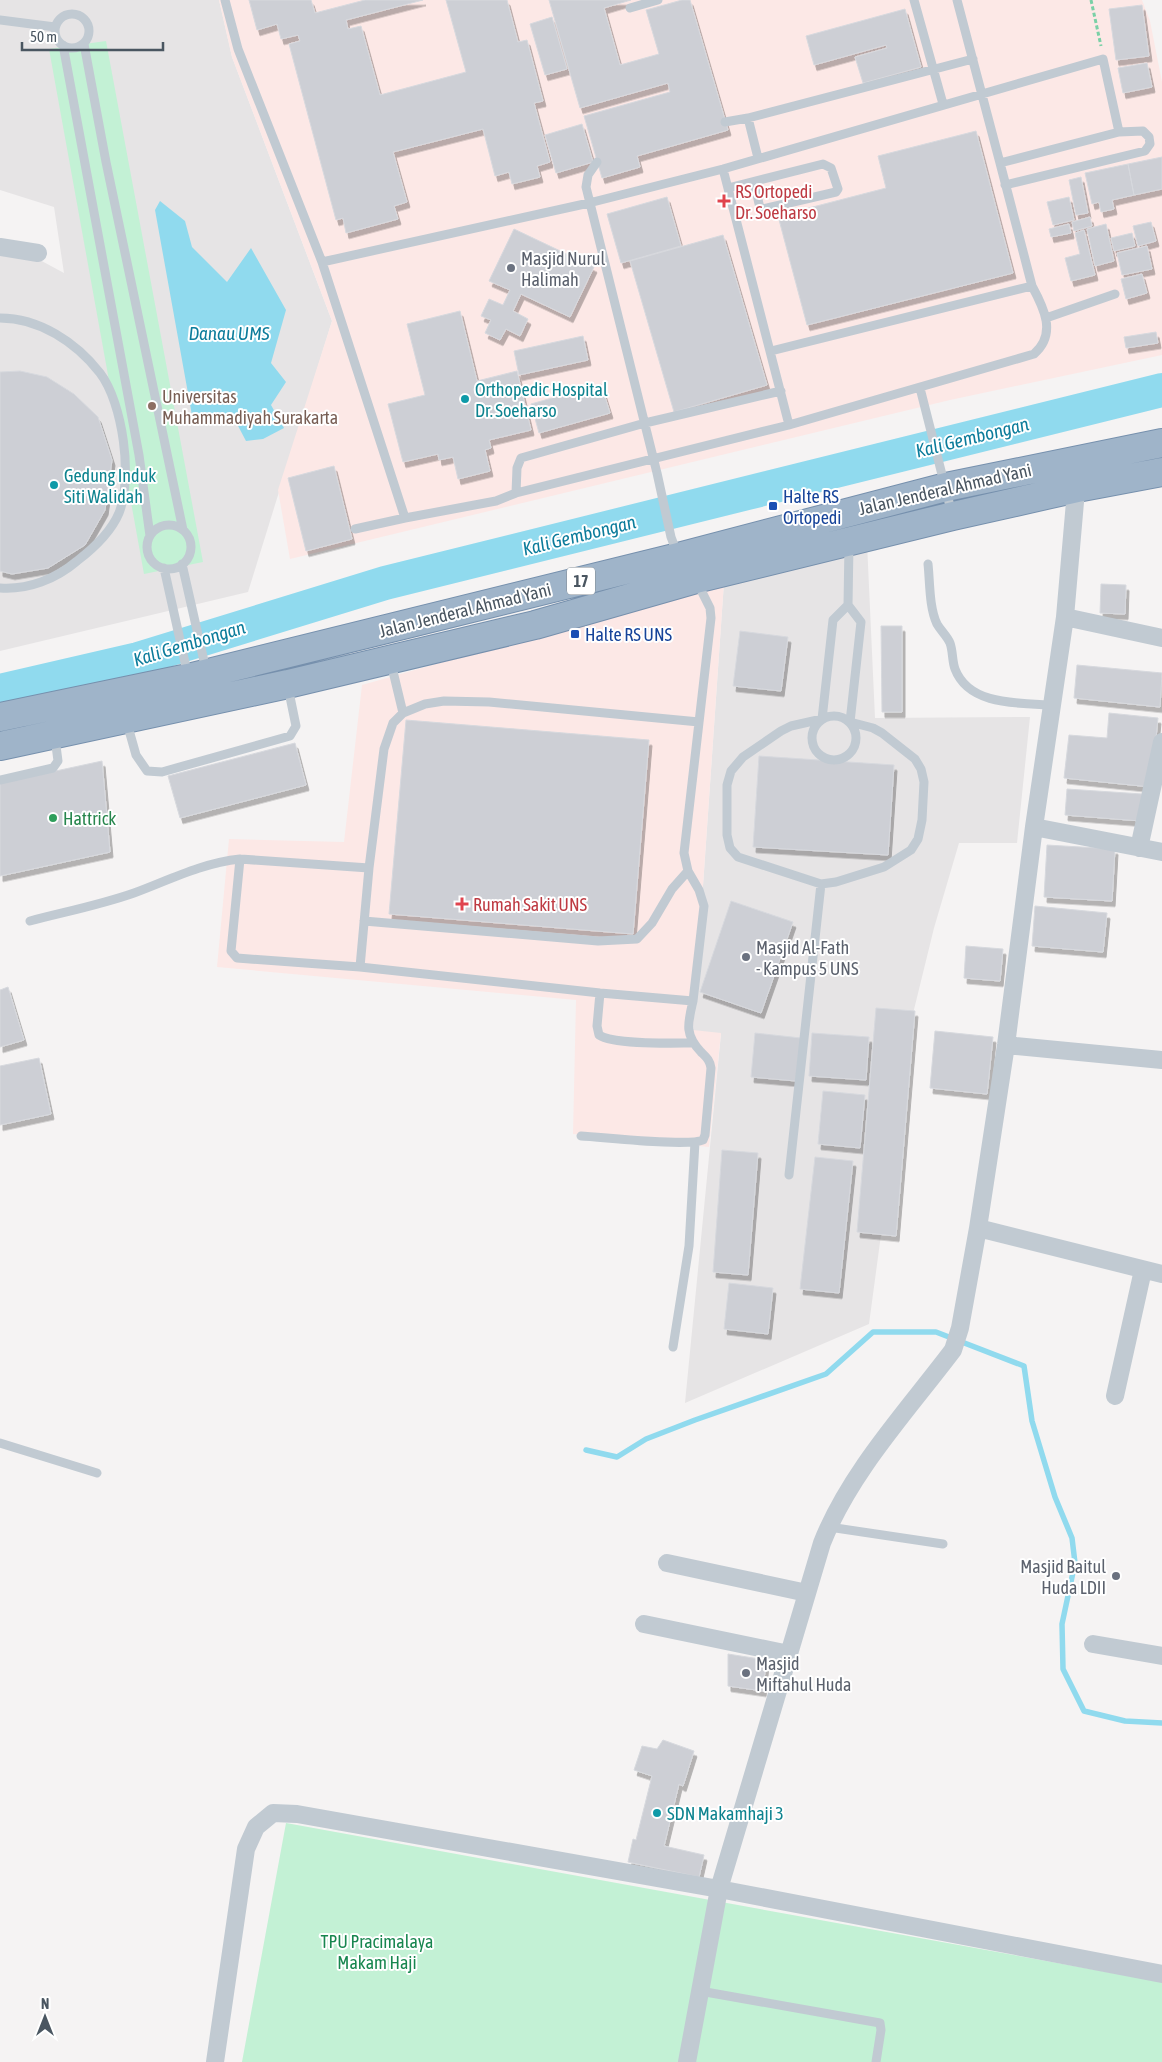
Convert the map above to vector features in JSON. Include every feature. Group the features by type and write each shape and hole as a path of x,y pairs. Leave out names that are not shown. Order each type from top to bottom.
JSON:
{"highway":[{"name":"Jalan Jenderal Ahmad Yani","path":"0,717 202,685 526,595 684,562 946,486 1162,443"},
{"name":"Jalan Jenderal Ahmad Yani","path":"0,746 126,720 202,685 288,684 535,624 684,562 849,543 953,516 1077,488 1162,472"},
{"path":"526,595 535,624"}],"street":[{"path":"0,247 38,254"},
{"path":"687,2062 720,1888 789,1654 829,1528 845,1496 865,1466 953,1350 960,1328 978,1228 1006,1045 1034,827 1065,617 1077,488 1075,459"},
{"path":"1065,617 1162,638"},
{"path":"1139,848 1162,742"},
{"path":"1034,827 1162,852"},
{"path":"1006,1045 1162,1060"},
{"path":"978,1228 1162,1274"},
{"path":"1115,1396 1143,1270"},
{"path":"667,1564 808,1593"},
{"path":"644,1624 789,1654"},
{"path":"1093,1644 1162,1656"},
{"path":"215,2062 246,1849 256,1827 273,1813 306,1816 720,1888 1162,1974"}],"lane":[{"path":"225,0 238,49 322,262 405,518"},
{"path":"630,8 658,0"},
{"path":"914,0 943,104"},
{"path":"355,529 496,501 516,493 789,425 1034,354 1044,342 1048,329 1046,318 1042,305 1032,286 956,0"},
{"path":"71,14 81,16 90,29 84,44 74,48 64,45 56,38 55,27 61,18 71,14"},
{"path":"0,20 55,27"},
{"path":"84,44 106,162 183,530 191,547 190,554 182,564 176,567 164,568 154,563 147,547 153,531 164,525 171,525 183,530"},
{"path":"64,45 139,455 150,536"},
{"path":"322,262 589,203 723,169 1103,59 1119,132"},
{"path":"725,122 748,118 973,60"},
{"path":"748,118 758,158"},
{"path":"1000,163 1119,132 1138,130 1146,133 1150,140 1145,151 1005,185"},
{"path":"581,1136 695,1142 703,1140 711,1068 708,1059 693,1044 688,1031 704,906 699,890 688,871 684,853 711,618 710,608 684,562 653,458 589,203 586,180 597,162"},
{"path":"728,188 823,164 831,168 838,189 836,192 764,209 760,208 754,182"},
{"path":"723,169 789,425"},
{"path":"771,351 1032,286"},
{"path":"1046,318 1115,294"},
{"path":"0,318 15,318 52,330 100,373 112,395 125,456 126,482 119,513 102,539 67,570 55,577 33,585 0,588"},
{"path":"920,388 953,516"},
{"path":"516,493 517,468 521,458 645,423 781,391"},
{"path":"125,456 139,455"},
{"path":"848,605 833,620 822,719 814,726 812,736 813,746 818,754 827,759 837,760 846,757 853,749 856,740 855,730 850,722 860,622 848,605 849,543"},
{"path":"182,564 202,685"},
{"path":"928,564 937,624 949,642 953,652 954,668 961,681 986,699 1052,705"},
{"path":"164,568 182,651 202,685"},
{"path":"390,660 404,713"},
{"path":"126,720 136,755 147,771 162,772 290,736 296,726 288,684"},
{"path":"360,967 368,868 384,749 393,723 404,713 425,704 444,700 489,702 699,722"},
{"path":"836,716 873,728 882,733 915,759 921,769 924,782 922,820 918,839 912,850 884,867 836,882 821,884 738,857 730,848 728,842 726,802 727,785 731,771 743,757 791,726 822,719 836,716"},
{"path":"0,780 53,768 58,761 54,735"},
{"path":"30,922 120,897 209,864 240,859 368,868"},
{"path":"240,859 231,952 234,956 242,959 360,967 693,1001"},
{"path":"364,920 598,940 637,939 652,923 672,889 688,871"},
{"path":"789,1175 821,884"},
{"path":"600,993 597,1026 598,1032 602,1037 616,1040 693,1044"},
{"path":"673,1347 689,1246 695,1142"},
{"path":"0,1443 97,1473"},
{"path":"829,1528 943,1544"},
{"path":"700,1991 880,2023 882,2030 876,2062"}],"path":[{"path":"1091,0 1103,59"}],"shaded area":[{"name":"Universitas Muhammadiyah Surakarta","path":"0,0 219,0 232,57 332,321 248,592 0,651 0,254 38,259 64,273 54,207 0,190"},
{"name":"RS Ortopedi Dr. Soeharso","path":"219,0 1142,0 1150,21 1162,82 1162,355 950,400 290,559 278,490 332,321 232,57"},
{"path":"867,543 875,718 1030,717 1017,843 959,843 934,928 908,1034 869,1324 685,1403 721,1034 693,1031 724,582"},
{"name":"Rumah Sakit UNS","path":"724,582 693,1030 721,1033 709,1147 573,1134 576,1000 217,967 229,839 344,842 362,685"}],"green space":[{"path":"106,41 203,562 144,574 49,49"},
{"name":"TPU Pracimalaya Makam Haji","path":"286,1823 1162,1982 1162,2062 242,2062"}],"water":[{"name":"Danau UMS","path":"160,201 185,221 192,247 227,282 251,248 286,310 271,363 286,382 271,405 284,428 263,439 246,441 236,422 193,421 155,210"}],"building":[{"path":"249,0 311,0 315,13 365,0 423,0 346,20 348,29 361,26 380,95 466,72 446,0 507,0 518,42 527,40 543,101 534,103 550,162 537,166 540,177 512,184 509,172 495,176 483,129 393,152 407,202 394,206 398,219 346,233 343,218 336,220 289,44 300,41 298,35 281,39 277,24 257,30"},
{"path":"549,0 631,0 604,8 620,65 659,54 646,10 682,0 690,0 728,130 637,156 640,167 602,178 584,116 670,92 668,83 580,108"},
{"path":"1142,5 1149,56 1116,60 1109,9"},
{"path":"905,9 921,67 863,83 855,57 887,48 886,45 814,65 806,36"},
{"path":"552,17 567,69 545,75 530,24"},
{"path":"1147,63 1152,87 1123,93 1118,68"},
{"path":"582,124 593,162 556,173 545,135"},
{"path":"976,131 1013,273 807,325 778,216 886,188 878,156"},
{"path":"1162,157 1162,189 1134,195 1128,164"},
{"path":"1128,164 1134,195 1112,200 1114,209 1101,212 1099,202 1092,204 1085,173"},
{"path":"1081,177 1088,213 1076,215 1069,180"},
{"path":"667,197 681,246 621,263 607,214"},
{"path":"1069,197 1074,220 1053,225 1047,202"},
{"path":"1090,217 1092,226 1074,231 1072,222"},
{"path":"1151,222 1156,241 1138,246 1133,226"},
{"path":"1069,224 1071,233 1051,237 1049,229"},
{"path":"1106,224 1114,261 1095,266 1087,229"},
{"path":"514,229 594,267 570,317 521,294 513,311 528,319 520,336 506,329 500,340 485,333 491,320 481,316 489,299 503,305 510,290 489,281"},
{"path":"1084,230 1095,275 1071,281 1065,258 1080,254 1075,233"},
{"path":"1132,233 1135,246 1114,251 1111,238"},
{"path":"723,235 767,385 674,412 630,261"},
{"path":"1147,246 1152,269 1122,275 1117,253"},
{"path":"1142,274 1147,293 1126,299 1121,279"},
{"name":"Orthopedic Hospital Dr. Soeharso","path":"460,311 477,381 517,371 531,430 489,440 491,448 485,450 490,471 458,479 453,457 439,460 438,454 403,462 388,404 425,395 407,324"},
{"path":"1156,332 1158,343 1126,348 1124,337"},
{"path":"583,336 588,360 519,375 514,351"},
{"name":"Gedung Induk Siti Walidah","path":"20,371 47,377 74,394 98,417 112,460 105,510 85,545 48,568 12,574 0,571 0,372"},
{"path":"601,384 610,413 539,433 531,404"},
{"path":"334,466 352,539 306,551 288,478"},
{"path":"1101,584 1126,585 1125,614 1100,613"},
{"path":"881,626 902,626 902,712 882,712"},
{"path":"740,631 788,637 781,691 733,686"},
{"path":"1077,665 1162,673 1160,707 1074,698"},
{"path":"1109,713 1158,718 1151,787 1064,778 1069,735 1107,738"},
{"path":"406,720 649,740 633,934 389,914"},
{"path":"295,743 306,785 180,818 168,776"},
{"path":"759,756 894,765 888,855 753,847"},
{"name":"Hattrick","path":"102,761 110,852 0,876 0,783"},
{"path":"1067,789 1142,794 1141,821 1065,815"},
{"path":"1047,845 1115,849 1112,901 1044,897"},
{"name":"Masjid Al-Fath - Kampus 5 UNS","path":"731,901 793,922 761,1013 700,992"},
{"path":"1035,906 1107,913 1103,952 1032,946"},
{"path":"966,946 1003,949 1000,981 964,978"},
{"path":"8,987 24,1040 0,1047 0,990"},
{"path":"876,1008 915,1011 896,1236 857,1232"},
{"path":"935,1031 993,1037 987,1094 930,1088"},
{"path":"755,1033 801,1038 796,1081 751,1077"},
{"path":"812,1033 869,1037 866,1080 809,1076"},
{"path":"39,1058 51,1114 0,1125 0,1066"},
{"path":"823,1091 865,1095 860,1148 818,1144"},
{"path":"722,1150 758,1153 748,1275 713,1272"},
{"path":"815,1157 853,1161 839,1293 800,1289"},
{"path":"729,1283 773,1288 768,1334 724,1329"},
{"name":"Masjid Miftahul Huda","path":"728,1654 766,1660 763,1691 728,1686"},
{"name":"SDN Makamhaji 3","path":"663,1740 694,1751 683,1786 679,1784 664,1846 704,1855 699,1877 628,1862 633,1839 636,1840 652,1776 634,1770 642,1746 657,1749"}],"waterway":[{"name":"Kali Gembongan","path":"0,691 138,659 385,583 1162,390"},
{"path":"586,1450 617,1457 646,1439 826,1374 873,1332 936,1332 1024,1366 1032,1421 1055,1497 1072,1538 1075,1563 1062,1624 1063,1669 1084,1711 1125,1721 1162,1723"}],"place":[{"name":"RS Ortopedi Dr. Soeharso","path":"724,201"},
{"name":"Masjid Nurul Halimah","path":"511,268"},
{"name":"Orthopedic Hospital Dr. Soeharso","path":"465,399"},
{"name":"Universitas Muhammadiyah Surakarta","path":"152,406"},
{"name":"Gedung Induk Siti Walidah","path":"54,485"},
{"name":"Halte RS Ortopedi","path":"773,506"},
{"name":"Halte RS UNS","path":"575,634"},
{"name":"Hattrick","path":"53,818"},
{"name":"Rumah Sakit UNS","path":"462,904"},
{"name":"Masjid Al-Fath - Kampus 5 UNS","path":"746,957"},
{"name":"Masjid Baitul Huda LDII","path":"1116,1576"},
{"name":"Masjid Miftahul Huda","path":"746,1673"},
{"name":"SDN Makamhaji 3","path":"657,1813"}]}
